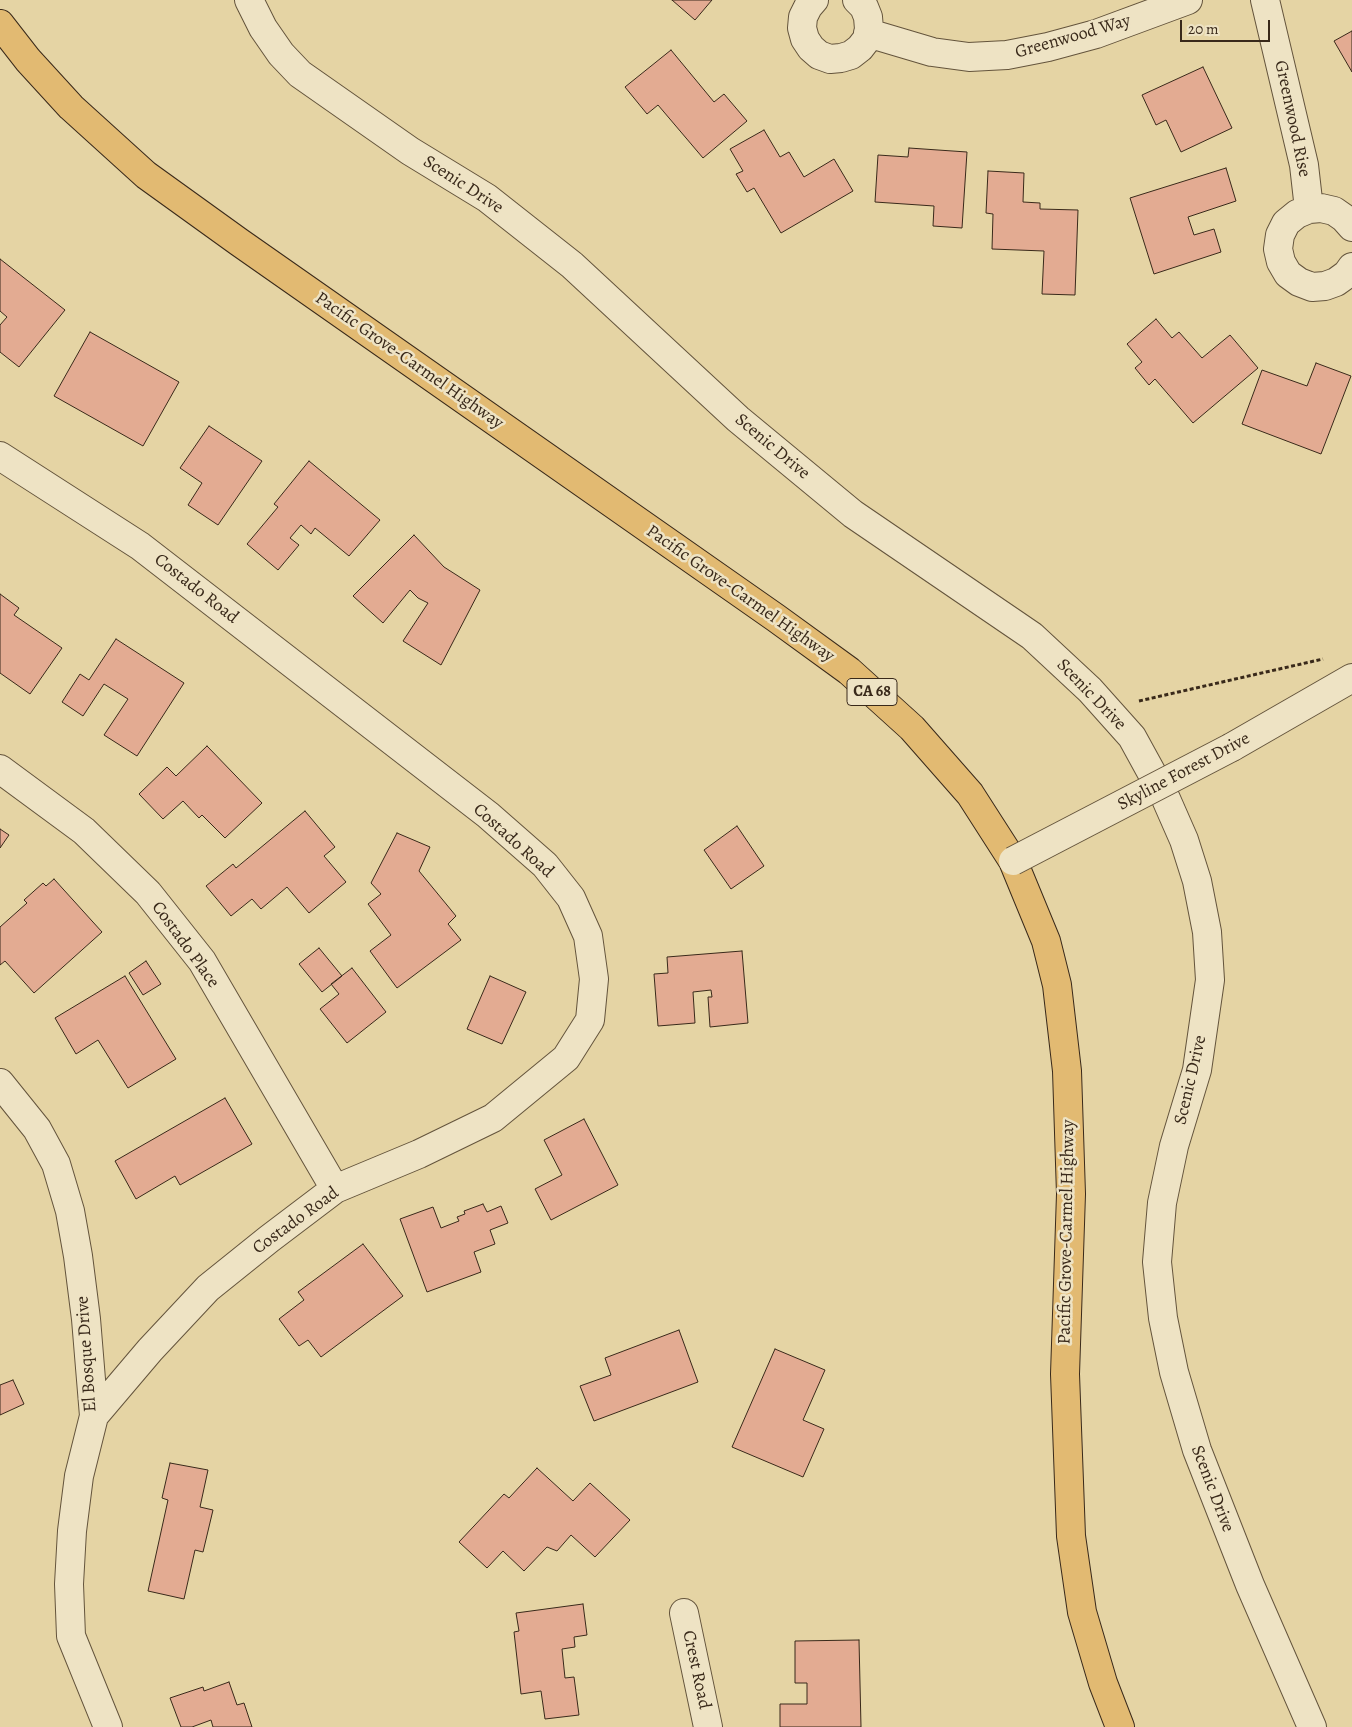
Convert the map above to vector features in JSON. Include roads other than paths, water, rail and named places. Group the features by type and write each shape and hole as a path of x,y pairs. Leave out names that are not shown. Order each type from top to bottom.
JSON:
{"main road":[{"name":"Pacific Grove-Carmel Highway","path":"0,24 28,60 71,107 146,175 849,671 912,728 970,794 1013,861 1046,941 1057,985 1067,1072 1071,1194 1065,1374 1070,1536 1082,1612 1103,1683 1120,1727"}],"street":[{"name":"Scenic Drive","path":"249,0 263,28 281,54 300,74 410,151 486,198 572,265 753,432 853,514 1032,636 1090,690 1132,738 1166,799 1184,840 1197,880 1206,932 1210,980 1197,1070 1174,1146 1162,1203 1157,1262 1163,1318 1174,1372 1197,1450 1250,1585 1312,1727"},
{"path":"814,0 803,17 802,28 805,39 811,48 819,55 830,59 851,55 860,48 866,39 868,17 864,7 857,0"},
{"name":"Greenwood Way","path":"868,33 932,52 969,57 1007,55 1048,47 1096,34 1188,0"},
{"name":"Greenwood Rise","path":"1265,0 1304,165 1309,209"},
{"path":"1352,227 1334,211 1321,208 1309,209 1297,214 1286,223 1280,235 1278,249 1281,262 1288,274 1299,282 1312,286 1325,286 1336,282 1347,274 1352,267"},
{"name":"Costado Road","path":"0,456 140,546 488,815 545,865 571,898 588,936 594,979 590,1020 566,1058 493,1118 419,1154 335,1190 269,1239 208,1288 150,1350 94,1416"},
{"name":"Skyline Forest Drive","path":"1013,861 1232,747 1352,678"},
{"name":"Costado Place","path":"0,769 84,831 154,901 202,961 335,1190"},
{"name":"El Bosque Drive","path":"0,1083 37,1130 56,1164 70,1211 86,1319 94,1416 79,1476 72,1531 69,1584 71,1636 108,1727"},
{"name":"Crest Road","path":"684,1613 708,1727"}]}
